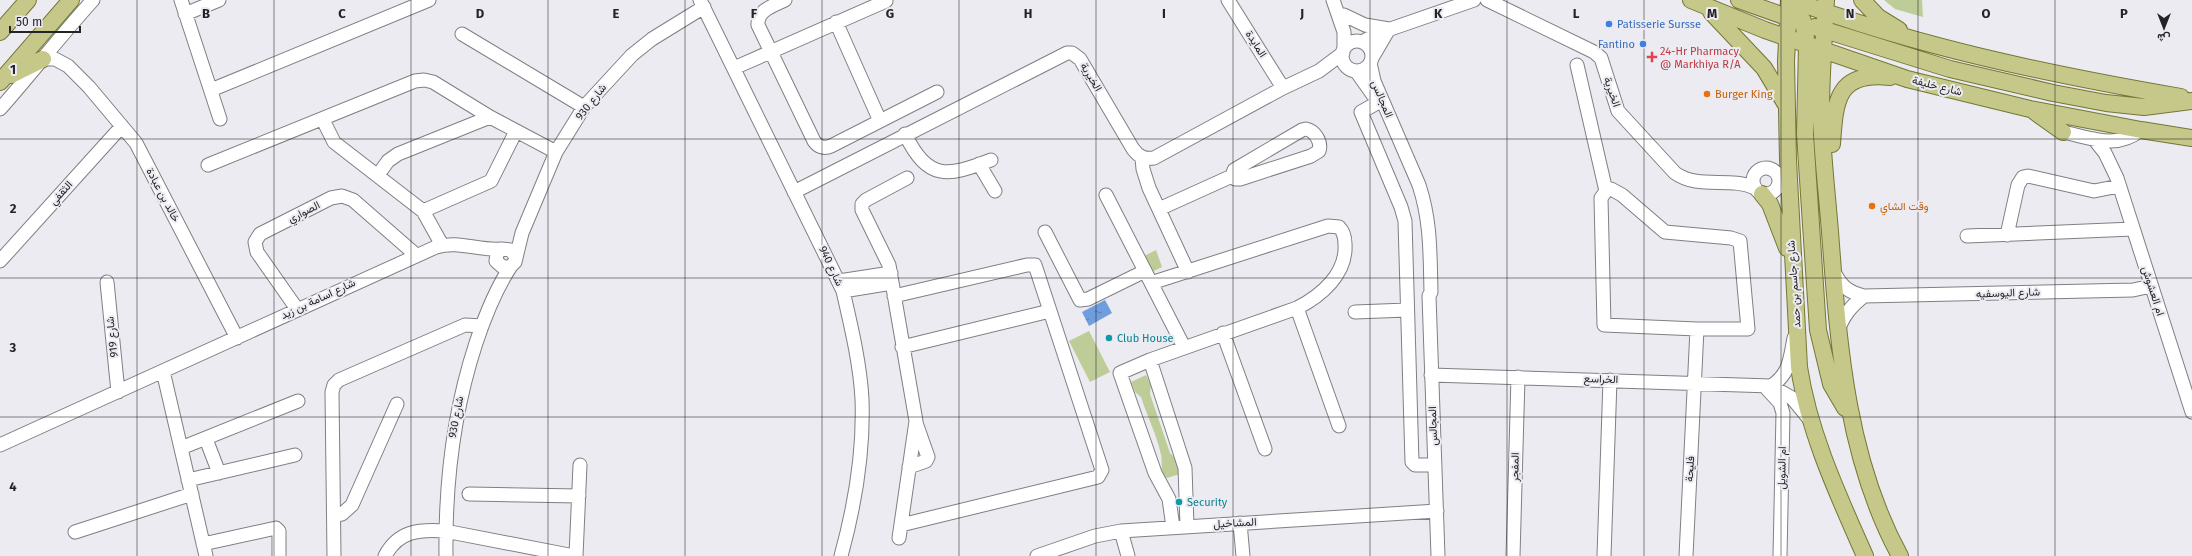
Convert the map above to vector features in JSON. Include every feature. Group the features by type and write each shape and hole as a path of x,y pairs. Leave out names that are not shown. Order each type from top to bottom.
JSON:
{"main road":[{"path":"0,32 28,0"},
{"path":"0,81 71,0"},
{"path":"1739,0 1803,17 1825,30 1950,69 2052,93 2106,103 2144,107 2192,100"},
{"path":"1790,0 1803,17 1811,36 1824,51"},
{"path":"1862,0 1878,17 1918,41"},
{"path":"1697,2 1722,22 1764,68 1786,105"},
{"name":"شارع خليفة","path":"1697,2 1787,38 1906,79 2030,109 2192,138"},
{"path":"1803,17 1826,6 1918,41 2040,71 2192,100"},
{"path":"1826,6 1821,113 1838,331 1843,370 1853,423 1869,486 1890,538 1900,556"},
{"path":"1803,17 1807,45 1805,134 1818,330 1831,384 1853,423"},
{"name":"شارع جاسم بن حمد","path":"1803,17 1787,38 1786,105 1799,367 1803,392 1811,420 1836,491 1865,556"},
{"path":"0,81 43,59"},
{"path":"1826,167 1831,150 1835,106 1846,87 1855,81 1878,76 1906,79"},
{"path":"2030,109 2063,132"},
{"path":"1757,186 1770,204 1793,265"}],"street":[{"path":"0,109 43,59 62,34 93,0"},
{"path":"181,0 220,119"},
{"path":"185,14 219,0"},
{"path":"211,90 429,0"},
{"path":"785,0 761,12 758,18 759,29 814,141 818,146 827,147 937,92"},
{"name":"المايدة","path":"1228,0 1283,88"},
{"path":"1333,0 1344,32 1343,61 1352,69"},
{"path":"1339,0 1350,30 1360,42 1370,48 1371,60"},
{"path":"1188,272 1143,169 1142,158 1154,158 1283,88 1319,71 1353,42 1360,42 1389,29 1474,0"},
{"name":"الخيرية","path":"1487,0 1594,52 1602,62 1618,111 1675,173 1691,182 1733,182 1757,186"},
{"path":"734,68 886,1"},
{"name":"شارع 940","path":"702,4 841,286 852,327 861,390 862,442 856,489 841,556"},
{"name":"شارع 930","path":"446,556 445,531 447,474 455,418 462,387 482,326 498,285 505,258 522,233 556,152 584,107 632,55 652,38 702,4"},
{"path":"1344,14 1366,25 1389,29"},
{"path":"836,22 880,121"},
{"path":"1319,71 1364,69 1389,29"},
{"name":"خالد بن عبادة","path":"62,34 62,51 68,66"},
{"path":"462,34 584,107"},
{"name":"الخيرية","path":"794,192 1062,55 1072,53 1080,59 1133,149 1142,158"},
{"name":"خالد بن عبادة","path":"43,59 56,59 68,66 136,143 238,338"},
{"name":"المجالس","path":"1371,60 1374,81 1419,185 1425,203 1430,241 1431,292 1429,296 1438,556"},
{"path":"1576,65 1606,191"},
{"name":"المجالس","path":"1352,69 1371,90 1407,172 1419,205 1424,229 1426,292 1429,296"},
{"path":"208,165 323,120 415,81 424,80 433,82 490,117 556,152"},
{"path":"1377,103 1363,110 1362,113 1403,213 1412,462 1415,465 1435,465"},
{"path":"378,175 388,161 398,154 490,117"},
{"path":"323,120 331,137 339,146 423,211 442,245"},
{"name":"الثقفي","path":"0,261 122,126"},
{"path":"1159,208 1232,176 1234,170 1302,130 1306,129 1313,132 1319,143 1319,151 1311,156 1240,179 1235,179 1232,176"},
{"path":"2113,169 2114,154 2123,141 2141,130"},
{"path":"423,211 491,181 516,131"},
{"path":"2063,132 2111,142 2123,141"},
{"path":"905,134 921,161 947,173 962,171 985,162 995,191"},
{"name":"ام العشوش","path":"2094,139 2113,169 2192,412"},
{"path":"2007,235 2018,185 2023,177 2028,176 2094,191 2119,186"},
{"path":"899,538 916,421 886,256 864,217 862,204 866,200 907,178"},
{"path":"1616,190 1666,232 1731,238 1740,241 1748,328 1697,329 1604,325 1601,204 1602,194 1606,191 1616,190"},
{"path":"1106,194 1184,347"},
{"name":"الصواري","path":"297,309 258,252 255,242 260,234 331,198 342,196 353,200 416,255"},
{"path":"1151,283 1328,226 1339,227 1344,237 1346,250 1343,262 1335,278 1319,295 1298,308 1184,347 1124,370 1120,373 1155,474 1162,486 1171,508 1173,527"},
{"path":"1967,236 2133,229"},
{"path":"1044,232 1080,300 1088,299 1145,271"},
{"name":"شارع اسامة بن زيد","path":"0,445 238,338 297,309 416,255 442,245 463,244 505,258"},
{"path":"841,286 892,284 1031,264 1037,268 1102,466 1101,474 901,525"},
{"name":"شارع اليوسفيه","path":"1833,270 1841,286 1852,293 1864,296 2133,290 2151,286"},
{"name":"شارع 919","path":"107,282 118,392"},
{"path":"1838,331 1843,317 1852,305 1864,296"},
{"path":"1298,308 1339,426"},
{"path":"1355,312 1407,310"},
{"path":"902,347 1050,311"},
{"path":"334,556 335,515 332,392 334,385 339,380 465,325 482,326"},
{"path":"1768,386 1781,380 1785,374 1797,326"},
{"name":"فليحة","path":"1686,556 1697,329"},
{"path":"1223,333 1265,449"},
{"path":"1150,360 1183,459 1186,476 1187,526"},
{"path":"163,371 204,550 276,528 279,531 279,556"},
{"name":"الخراسع","path":"1432,374 1695,382 1768,386 1792,398 1811,420"},
{"name":"المفجر","path":"1513,556 1518,377"},
{"path":"1604,556 1610,380"},
{"name":"ام الشويل","path":"1768,386 1780,403 1783,413 1780,556"},
{"path":"181,448 298,401"},
{"path":"335,515 342,514 352,505 397,404"},
{"path":"206,439 219,472"},
{"path":"188,480 295,455"},
{"path":"384,556 394,542 409,532 423,530 445,531 575,556 580,465"},
{"path":"1162,486 1177,485 1186,476"},
{"path":"76,532 192,494"},
{"path":"469,494 579,496"},
{"name":"المشاخيل","path":"1037,556 1095,536 1121,531 1437,511"},
{"path":"1240,523 1242,556"},
{"path":"1121,531 1128,556"}],"green space":[{"path":"1884,0 1922,0 1923,17 1895,9"},
{"path":"1156,250 1162,267 1152,272 1142,257"},
{"path":"1089,331 1110,372 1090,382 1069,341"},
{"path":"1146,375 1151,385 1150,394 1170,453 1178,461 1180,474 1167,478 1162,470 1159,448 1141,397 1135,392 1131,382"}],"water":[{"path":"1105,300 1112,313 1089,326 1082,312"}],"place":[{"name":"Patisserie Sursse","path":"1609,24"},
{"name":"Fantino","path":"1643,44"},
{"name":"24-Hr Pharmacy @ Markhiya R/A","path":"1652,57"},
{"name":"Burger King","path":"1707,94"},
{"name":"وقت الشاي","path":"1872,206"},
{"name":"Club House","path":"1109,338"},
{"name":"Security","path":"1179,502"}]}
